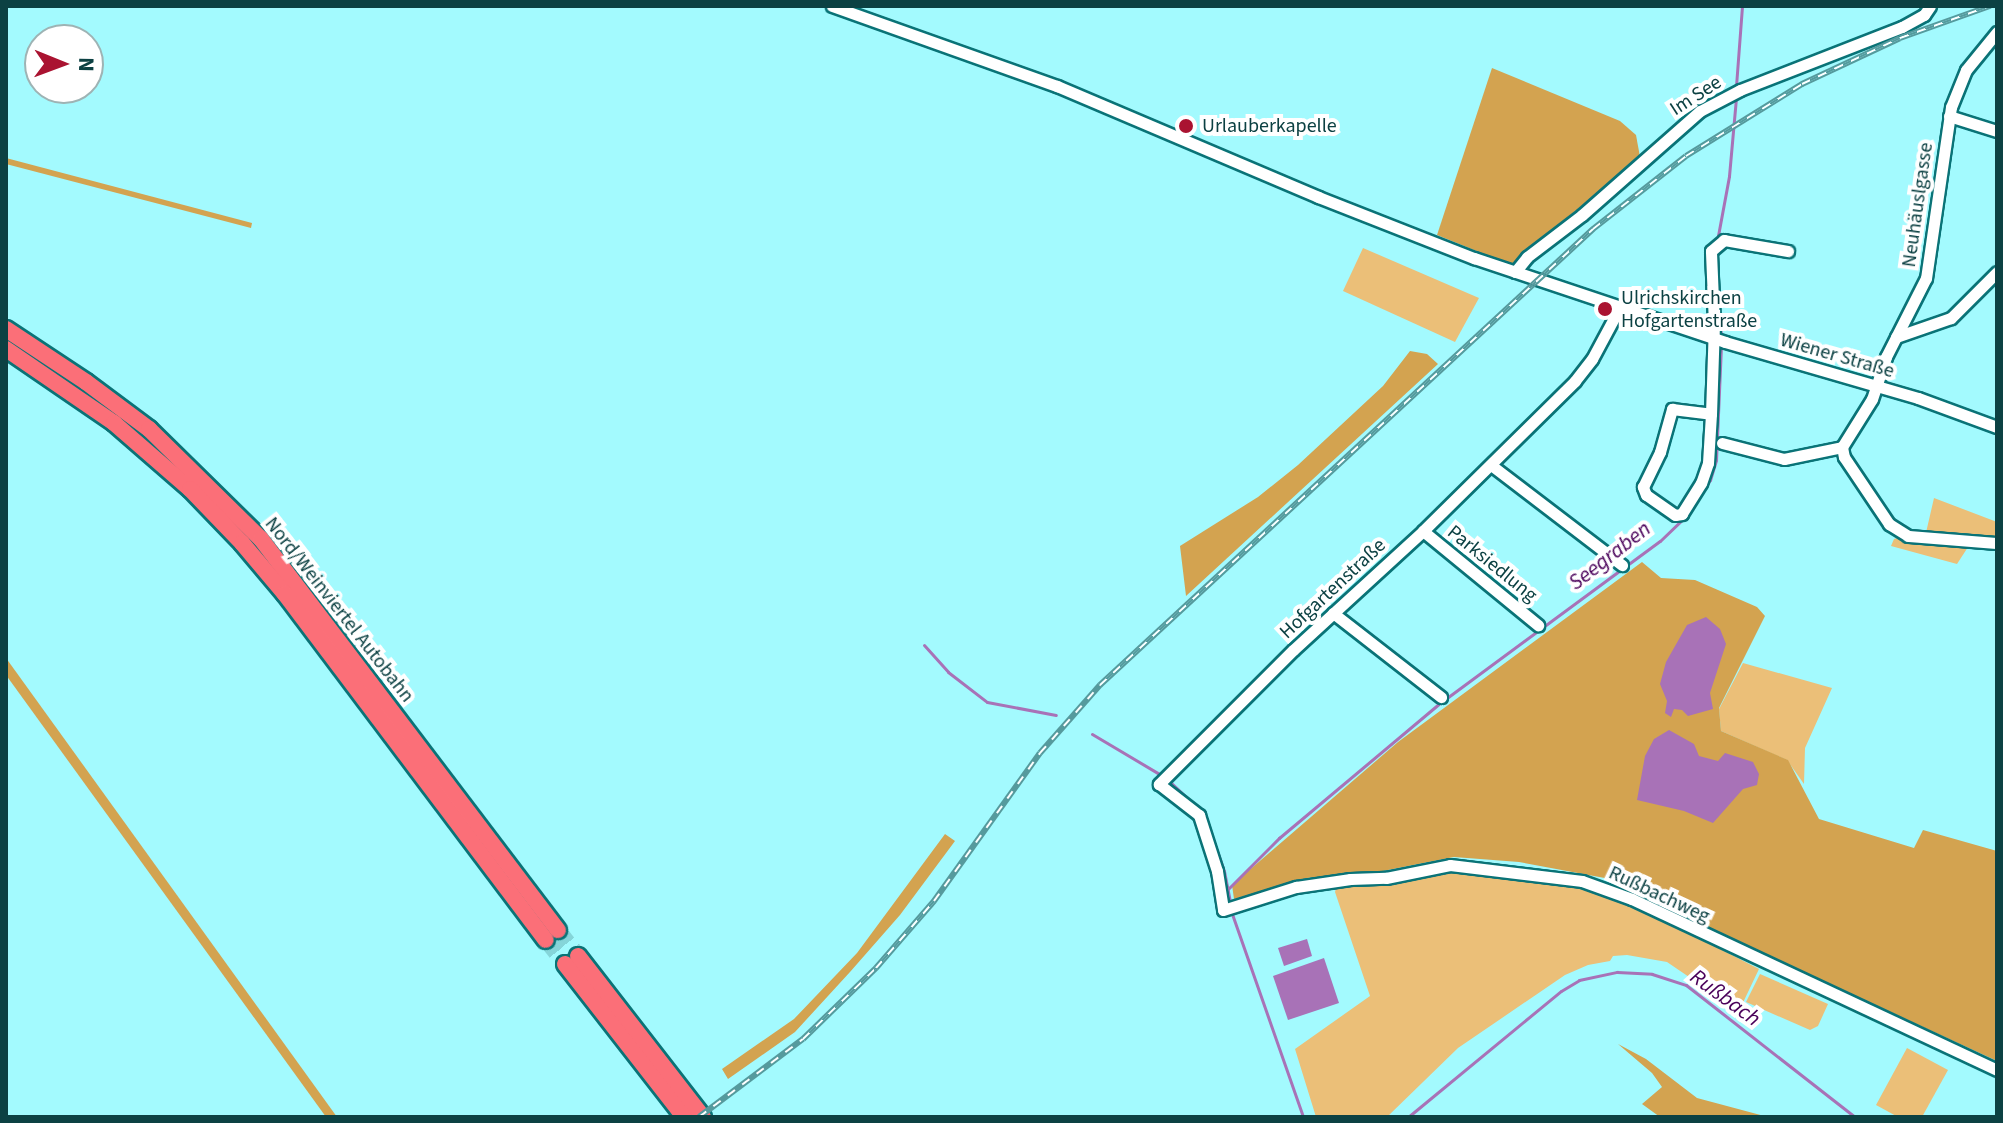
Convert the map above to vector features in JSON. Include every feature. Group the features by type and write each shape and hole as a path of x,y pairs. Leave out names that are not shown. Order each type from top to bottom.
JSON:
{"highway":[{"name":"Nord/Weinviertel Autobahn","path":"6,329 86,382 149,429 261,539 552,935 242,543 190,489 124,431 6,349"},
{"path":"684,1117 572,960 703,1117"}],"street":[{"name":"Wiener Straße","path":"832,6 1045,81 1438,245 1719,339 1918,398 1997,427"},
{"name":"Im See","path":"1515,272 1527,257 1582,215 1685,122 1728,95 1902,27 1924,15 1930,6"},
{"name":"Neuhäuslgasse","path":"1842,447 1876,387 1896,337 1921,291 1930,265 1949,116 1966,70 1997,32"},
{"path":"1949,116 1997,131"},
{"path":"1711,414 1672,409 1660,452 1643,487 1646,495 1675,515 1682,514 1701,483 1708,463 1719,339 1711,251 1717,244 1788,251"},
{"path":"1896,337 1951,318 1997,272"},
{"name":"Hofgartenstraße","path":"1229,907 1208,834 1199,815 1159,784 1575,381 1592,359 1621,305"},
{"path":"1722,443 1784,459 1842,447 1844,457 1889,524 1908,536 1997,543"},
{"path":"1491,465 1622,565"},
{"name":"Parksiedlung","path":"1423,531 1538,625"},
{"path":"1333,613 1441,697"},
{"name":"Rußbachweg","path":"1229,907 1316,883 1386,878 1450,865 1582,881 1632,899 1997,1070"}],"shaded area":[{"path":"1492,68 1620,121 1636,135 1640,157 1511,265 1437,235"},
{"path":"6,158 252,223 251,228 6,164"},
{"path":"1363,248 1479,298 1455,342 1343,291"},
{"path":"1410,351 1427,354 1438,364 1186,596 1180,546 1258,497 1298,465 1383,386"},
{"path":"1934,498 1997,522 1997,546 1970,544 1957,564 1891,546 1894,539 1909,534 1925,537"},
{"path":"1642,562 1661,578 1695,580 1757,607 1765,616 1719,708 1721,731 1788,760 1819,819 1914,848 1923,830 1997,851 1997,1061 1686,918 1610,879 1519,862 1454,857 1383,871 1307,878 1234,899 1232,885 1398,742"},
{"path":"1706,617 1720,629 1726,644 1710,693 1713,709 1688,716 1682,710 1674,709 1671,717 1665,713 1667,701 1660,684 1666,662 1687,625"},
{"path":"6,658 337,1117 326,1117 6,675"},
{"path":"1743,663 1832,688 1805,748 1804,784 1787,760 1721,731 1719,709"},
{"path":"1669,730 1694,744 1699,756 1718,761 1725,753 1753,762 1759,774 1757,785 1743,789 1713,823 1684,811 1637,800 1645,756 1654,739"},
{"path":"945,834 955,841 900,915 850,972 795,1032 728,1079 722,1069 794,1019 857,953"},
{"path":"1452,869 1570,882 1637,906 1759,969 1739,1011 1667,962 1627,955 1613,956 1610,961 1588,965 1565,975 1458,1048 1387,1117 1316,1117 1295,1049 1370,996 1335,892 1337,885"},
{"path":"1307,939 1312,956 1284,966 1278,948"},
{"path":"1324,958 1339,1003 1288,1020 1273,976"},
{"path":"1760,974 1828,1004 1818,1026 1810,1030 1746,1002"},
{"path":"1618,1044 1646,1059 1697,1098 1768,1117 1660,1117 1642,1104 1662,1087 1652,1073"},
{"path":"1907,1048 1948,1070 1922,1117 1898,1117 1876,1105"}],"waterway":[{"name":"Seegraben","path":"1736,86 1742,6"},
{"name":"Seegraben","path":"1717,241 1729,176 1736,98"},
{"name":"Seegraben","path":"1719,316 1721,336"},
{"name":"Seegraben","path":"1691,509 1710,480 1716,460 1721,344"},
{"name":"Seegraben","path":"1227,890 1279,838 1440,703 1660,541 1684,518"},
{"path":"924,645 948,672 987,702 1056,715"},
{"path":"1092,734 1161,775"},
{"path":"1167,779 1202,812"},
{"path":"1207,823 1224,871 1230,903"},
{"path":"1231,911 1303,1117"},
{"name":"Rußbach","path":"1408,1117 1561,991 1579,980 1617,972 1652,974 1686,985 1855,1117"}],"tunnel":[{"path":"558,930 578,956"},
{"path":"546,940 565,964"}],"railway":[{"path":"699,1117 803,1039 876,968 934,901 1040,753 1100,685 1593,229 1686,156 1802,84 1900,38 1990,6"}],"place":[{"name":"Urlauberkapelle","path":"1186,126"},
{"name":"Ulrichskirchen Hofgartenstraße","path":"1605,309"}]}
